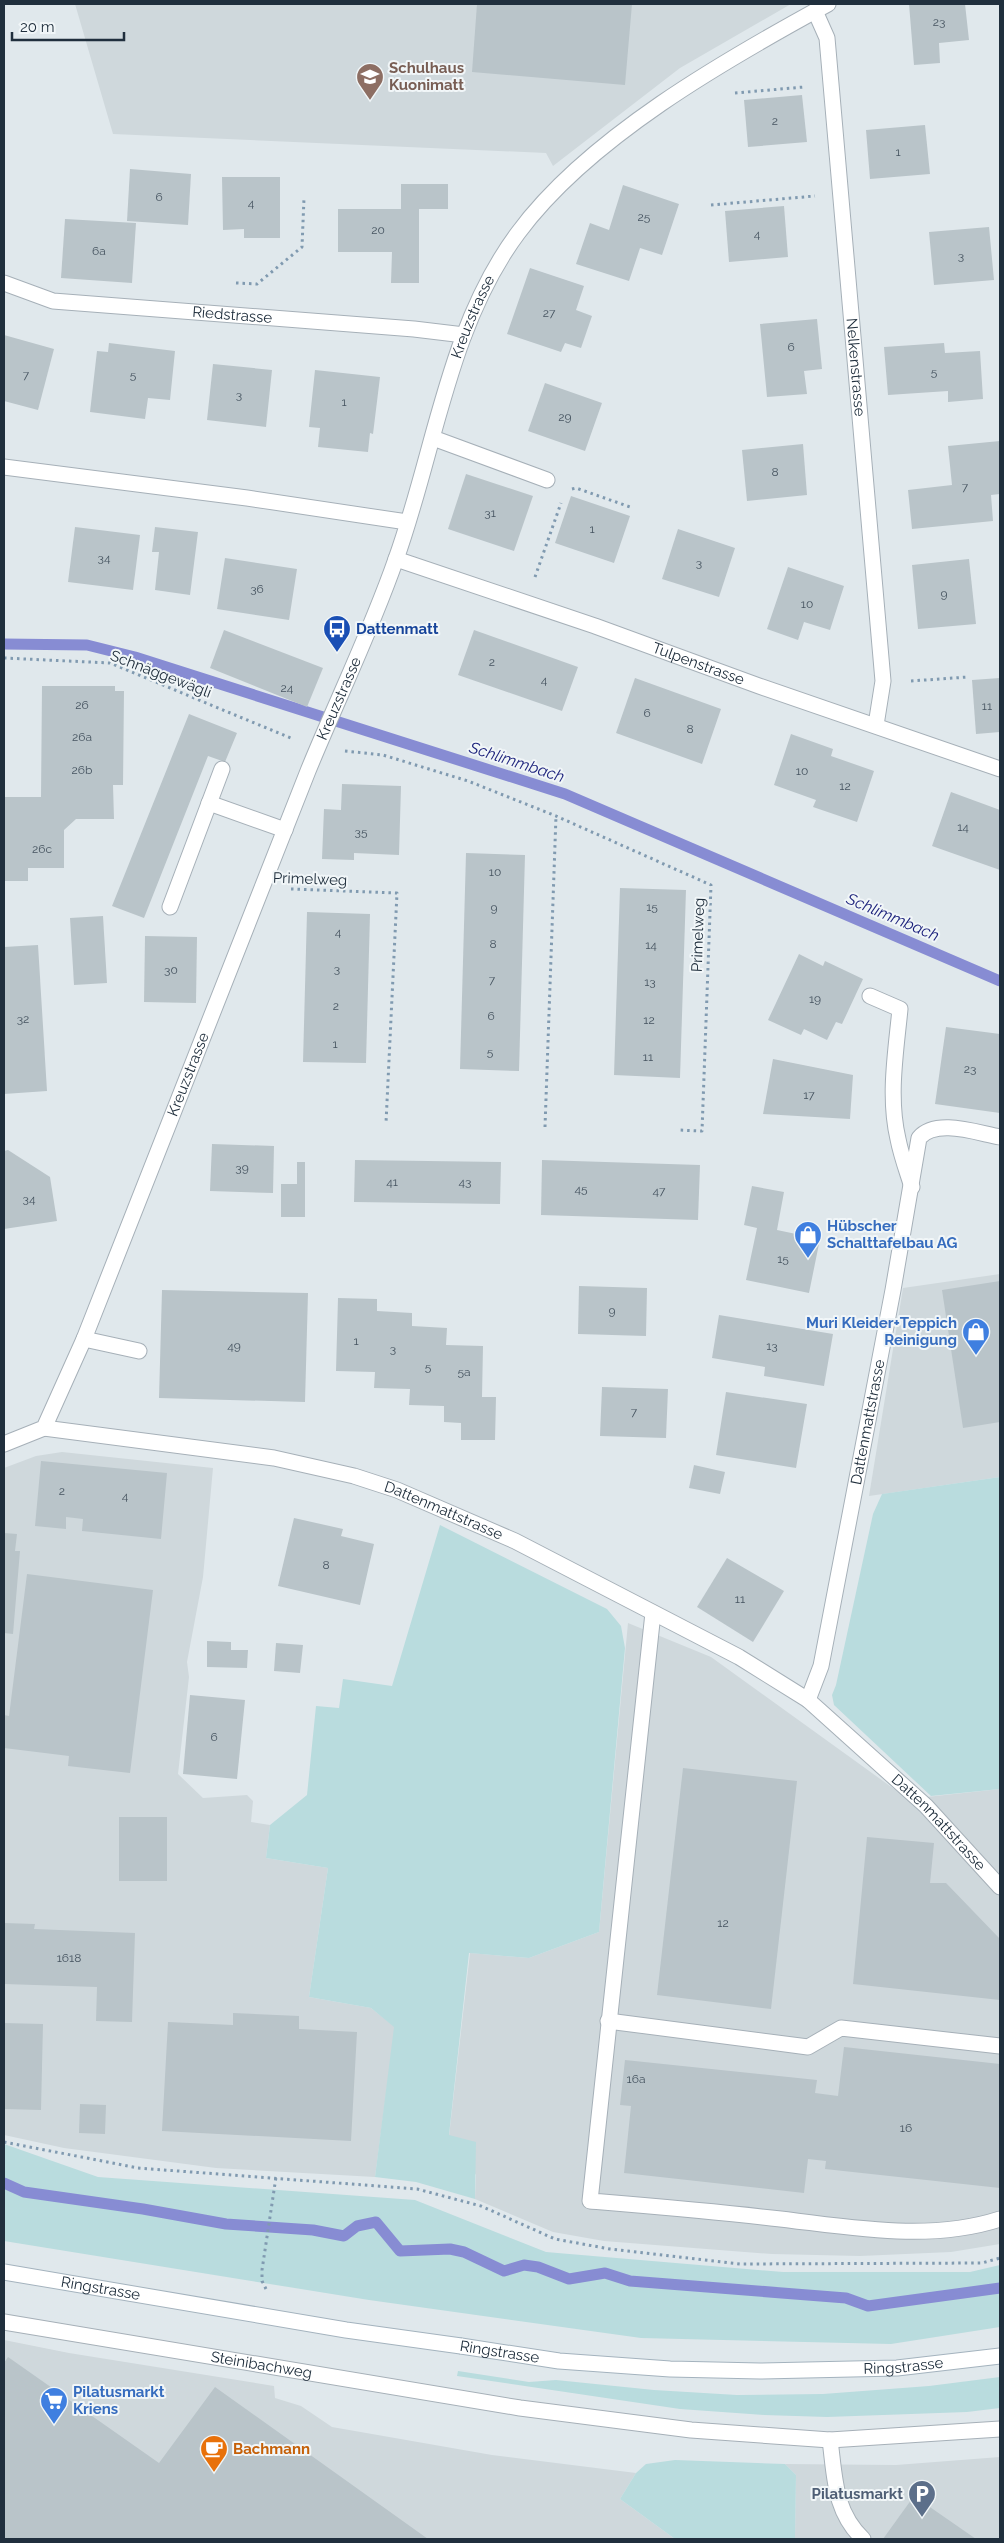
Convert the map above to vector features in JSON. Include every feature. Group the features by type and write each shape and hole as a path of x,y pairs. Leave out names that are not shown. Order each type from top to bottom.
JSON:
{"street":[{"name":"Nelkenstrasse","path":"822,7 827,38 883,683 876,725"},
{"name":"Kreuzstrasse","path":"44,1428 84,1340 320,742 396,559 464,335 486,284 518,233 563,182 627,128 714,70 822,7"},
{"name":"Riedstrasse","path":"4,283 53,301 414,329 464,335"},
{"path":"433,438 547,480"},
{"path":"4,466 247,498 407,522"},
{"name":"Tulpenstrasse","path":"396,559 526,602 1000,769"},
{"path":"170,907 222,769"},
{"path":"209,803 285,830"},
{"path":"870,996 900,1009 894,1072 894,1113 897,1139 912,1188"},
{"name":"Dattenmattstrasse","path":"808,1700 821,1666 912,1188 916,1151 920,1138 925,1132 941,1127 1000,1137"},
{"path":"84,1340 139,1351"},
{"path":"4,1444 44,1428"},
{"name":"Dattenmattstrasse","path":"44,1428 274,1458 354,1476 446,1510 506,1537 739,1657 808,1700 926,1806 1000,1887"},
{"path":"653,1613 590,2200 870,2230 931,2231 981,2226 1000,2220"},
{"path":"608,2021 808,2047 841,2028 1000,2046"},
{"name":"Ringstrasse","path":"4,2272 316,2325 559,2361 670,2369 750,2370 897,2368 1000,2356"},
{"name":"Steinibachweg","path":"4,2322 520,2408 691,2430 830,2440"},
{"path":"863,2539 850,2526 837,2496 830,2440 1000,2430"}],"path":[{"path":"734,93 831,85"},
{"path":"711,205 840,194"},
{"path":"236,283 257,284 302,247 304,198"},
{"path":"570,490 576,488 633,508"},
{"path":"526,602 564,496"},
{"name":"Schnäggewägli","path":"4,658 110,663 294,739"},
{"path":"883,683 968,677"},
{"name":"Primelweg","path":"320,742 383,755 468,781 556,816 711,885 702,1131 678,1130"},
{"path":"544,1127 556,816"},
{"name":"Primelweg","path":"262,888 397,893 386,1123"},
{"path":"4,2142 138,2168 417,2189 481,2206 555,2239 610,2248 740,2264 982,2264 1000,2258"},
{"path":"263,2265 276,2177"}],"shaded area":[{"name":"Schulhaus Kuonimatt","path":"75,4 791,4 680,68 553,166 546,153 113,134"},
{"path":"1000,1274 1000,1477 869,1496 903,1288"},
{"path":"62,1452 213,1468 203,1577 187,1662 189,1677 178,1774 203,1798 247,1795 253,1801 251,1822 270,1825 266,1858 328,1868 309,1997 371,2008 395,2027 375,2177 216,2168 64,2148 4,2135 4,1468 36,1456"},
{"path":"1000,1477 1000,1789 931,1796 834,1705 832,1695 836,1685 873,1514 882,1494"},
{"path":"440,1525 607,1609 621,1626 625,1648 599,1932 529,1958 469,1953 449,2135 476,2142 475,2199 416,2182 375,2177 394,2027 371,2008 309,1997 328,1868 266,1858 270,1825 307,1795 316,1706 339,1708 343,1679 392,1686"},
{"path":"628,1623 711,1657 908,1799 1000,1789 1000,2244 951,2252 860,2256 772,2254 604,2241 553,2232 475,2199 476,2175 449,2136 470,1953 529,1958 599,1932"},
{"path":"4,2144 98,2177 415,2200 546,2252 783,2272 970,2272 1000,2265 1000,2327 891,2344 641,2338 369,2300 4,2241"},
{"path":"4,2340 69,2353 274,2386 275,2398 301,2406 332,2427 492,2455 636,2473 620,2499 675,2539 4,2539"},
{"path":"458,2371 529,2382 556,2380 654,2390 737,2395 823,2394 929,2386 1000,2377 1000,2408 967,2412 827,2417 764,2415 680,2409 457,2376"},
{"path":"1000,2457 1000,2539 795,2539 796,2475 785,2464 896,2465"},
{"path":"675,2460 785,2464 796,2475 795,2539 675,2539 620,2499 636,2473 646,2464"}],"building":[{"path":"477,4 632,4 625,85 472,72"},
{"path":"909,4 965,4 969,40 939,43 940,63 914,65"},
{"path":"802,95 807,142 748,147 744,100"},
{"path":"925,125 930,174 870,179 866,130"},
{"path":"130,169 191,174 188,225 127,221"},
{"path":"222,177 280,177 280,238 244,238 244,229 223,230"},
{"path":"401,184 448,184 448,209 419,209 419,283 391,283 392,252 338,252 338,209 401,209"},
{"path":"623,185 679,204 662,255 640,248 629,281 576,264 590,223 609,230"},
{"path":"784,206 788,257 729,262 725,211"},
{"path":"65,219 136,223 132,283 61,278"},
{"path":"989,227 994,280 934,285 929,232"},
{"path":"530,268 584,286 576,310 592,316 581,348 565,343 561,352 507,334"},
{"path":"817,319 822,369 804,371 807,394 767,397 760,324"},
{"path":"4,335 54,349 38,410 4,401"},
{"path":"109,343 175,351 170,400 148,398 145,419 90,412 97,351 108,352"},
{"path":"944,343 945,353 980,351 983,399 948,402 948,391 888,395 884,347"},
{"path":"213,364 272,370 266,427 207,420"},
{"path":"315,370 380,377 373,434 370,433 368,452 318,447 320,428 309,427"},
{"path":"545,383 602,403 585,451 528,431"},
{"path":"1000,441 1000,494 991,495 993,521 912,529 908,490 952,485 948,446"},
{"path":"803,444 807,495 747,501 742,450"},
{"path":"466,474 533,496 514,551 448,529"},
{"path":"571,496 630,516 614,563 555,543"},
{"path":"75,527 140,535 133,590 68,582"},
{"path":"155,527 198,532 190,595 155,590 159,552 152,552"},
{"path":"678,529 735,548 719,597 662,579"},
{"path":"225,558 297,569 289,620 217,609"},
{"path":"969,559 976,624 918,629 912,565"},
{"path":"788,567 844,586 830,630 804,622 798,640 767,629"},
{"path":"224,630 323,668 307,707 210,668"},
{"path":"474,630 578,667 562,711 458,675"},
{"path":"635,678 721,709 702,764 616,733"},
{"path":"1000,678 1000,732 976,734 972,680"},
{"path":"42,686 115,686 115,691 124,691 123,785 113,785 114,819 76,819 64,830 64,868 28,868 28,881 4,881 4,797 41,797"},
{"path":"189,714 237,733 225,762 208,756 144,918 112,906"},
{"path":"791,734 833,749 831,756 874,771 857,822 813,807 816,800 774,785"},
{"path":"342,784 401,786 399,855 354,853 354,860 322,859 324,809 341,810"},
{"path":"951,792 1000,810 1000,870 932,846"},
{"path":"466,853 525,855 519,1071 460,1069"},
{"path":"620,888 686,890 680,1078 614,1075"},
{"path":"307,912 370,914 366,1063 303,1062"},
{"path":"103,916 107,983 74,985 70,918"},
{"path":"145,936 197,937 196,1003 144,1002"},
{"path":"38,945 47,1091 4,1094 4,947"},
{"path":"799,954 823,966 825,961 863,979 842,1024 836,1022 827,1040 804,1029 801,1035 768,1020"},
{"path":"946,1027 1000,1034 1000,1113 935,1104"},
{"path":"773,1059 853,1075 850,1119 763,1114"},
{"path":"212,1144 274,1146 273,1193 210,1191"},
{"path":"8,1150 50,1177 57,1221 4,1229 4,1151"},
{"path":"355,1160 501,1162 500,1204 354,1202"},
{"path":"542,1160 700,1165 698,1220 541,1215"},
{"path":"297,1162 305,1162 305,1217 281,1217 281,1184 297,1184"},
{"path":"752,1186 784,1192 777,1230 820,1239 809,1293 746,1280 757,1228 744,1225"},
{"name":"Muri Kleider+Teppich Reinigung","path":"1000,1281 1000,1422 963,1428 942,1290"},
{"path":"579,1286 647,1288 646,1336 578,1334"},
{"path":"162,1290 308,1293 305,1402 159,1398"},
{"path":"338,1298 377,1299 377,1311 412,1313 412,1326 447,1328 446,1345 483,1346 482,1397 496,1397 495,1440 461,1440 461,1423 444,1422 444,1406 409,1405 410,1389 374,1388 375,1372 336,1371"},
{"path":"719,1315 833,1334 824,1386 764,1376 765,1367 712,1358"},
{"path":"602,1387 668,1389 666,1438 600,1436"},
{"path":"726,1392 807,1404 796,1468 716,1455"},
{"path":"41,1461 167,1473 161,1539 82,1531 83,1519 66,1517 66,1529 35,1526"},
{"path":"694,1465 725,1472 720,1494 689,1488"},
{"path":"294,1518 343,1529 341,1536 374,1544 360,1605 278,1586"},
{"path":"4,1533 17,1534 15,1551 20,1551 13,1634 4,1633"},
{"path":"727,1558 784,1591 753,1642 697,1607"},
{"path":"27,1574 153,1590 130,1773 68,1766 69,1756 4,1748 4,1715 9,1716"},
{"path":"207,1641 231,1642 231,1650 248,1650 247,1668 207,1667"},
{"path":"276,1643 303,1645 300,1673 274,1671"},
{"path":"190,1695 245,1700 237,1779 183,1774"},
{"path":"683,1768 797,1781 771,2009 657,1995"},
{"path":"119,1817 167,1817 167,1881 119,1881"},
{"path":"867,1837 934,1843 930,1883 946,1883 1000,1939 1000,2000 853,1984"},
{"path":"4,1923 35,1924 34,1929 135,1933 132,2022 96,2021 97,1987 4,1984"},
{"path":"233,2013 299,2016 299,2029 357,2032 351,2141 162,2131 168,2022 233,2025"},
{"path":"4,2023 43,2024 41,2110 4,2109"},
{"path":"844,2047 1000,2064 1000,2188 825,2169 826,2161 808,2159 804,2193 624,2173 631,2106 620,2105 625,2060 817,2080 815,2093 838,2096"},
{"path":"80,2104 106,2105 105,2134 79,2133"},
{"name":"Pilatusmarkt Kriens","path":"8,2357 159,2463 215,2387 428,2539 4,2539 4,2363"},
{"name":"Pilatusmarkt","path":"914,2496 976,2539 883,2539"}],"waterway":[{"name":"Schlimmbach","path":"4,644 87,645 135,657 565,794 1000,981"},
{"path":"4,2183 24,2192 143,2209 226,2224 313,2230 344,2236 357,2226 376,2222 400,2251 450,2249 464,2252 504,2271 524,2265 538,2267 569,2279 605,2273 630,2281 846,2298 868,2306 1000,2288"}],"place":[{"name":"Schulhaus Kuonimatt","path":"370,101"},
{"name":"Dattenmatt","path":"337,653"},
{"name":"Hübscher Schalttafelbau AG","path":"808,1259"},
{"name":"Muri Kleider+Teppich Reinigung","path":"976,1356"},
{"name":"Pilatusmarkt Kriens","path":"54,2425"},
{"name":"Bachmann","path":"214,2473"},
{"name":"Pilatusmarkt","path":"922,2518"}]}
